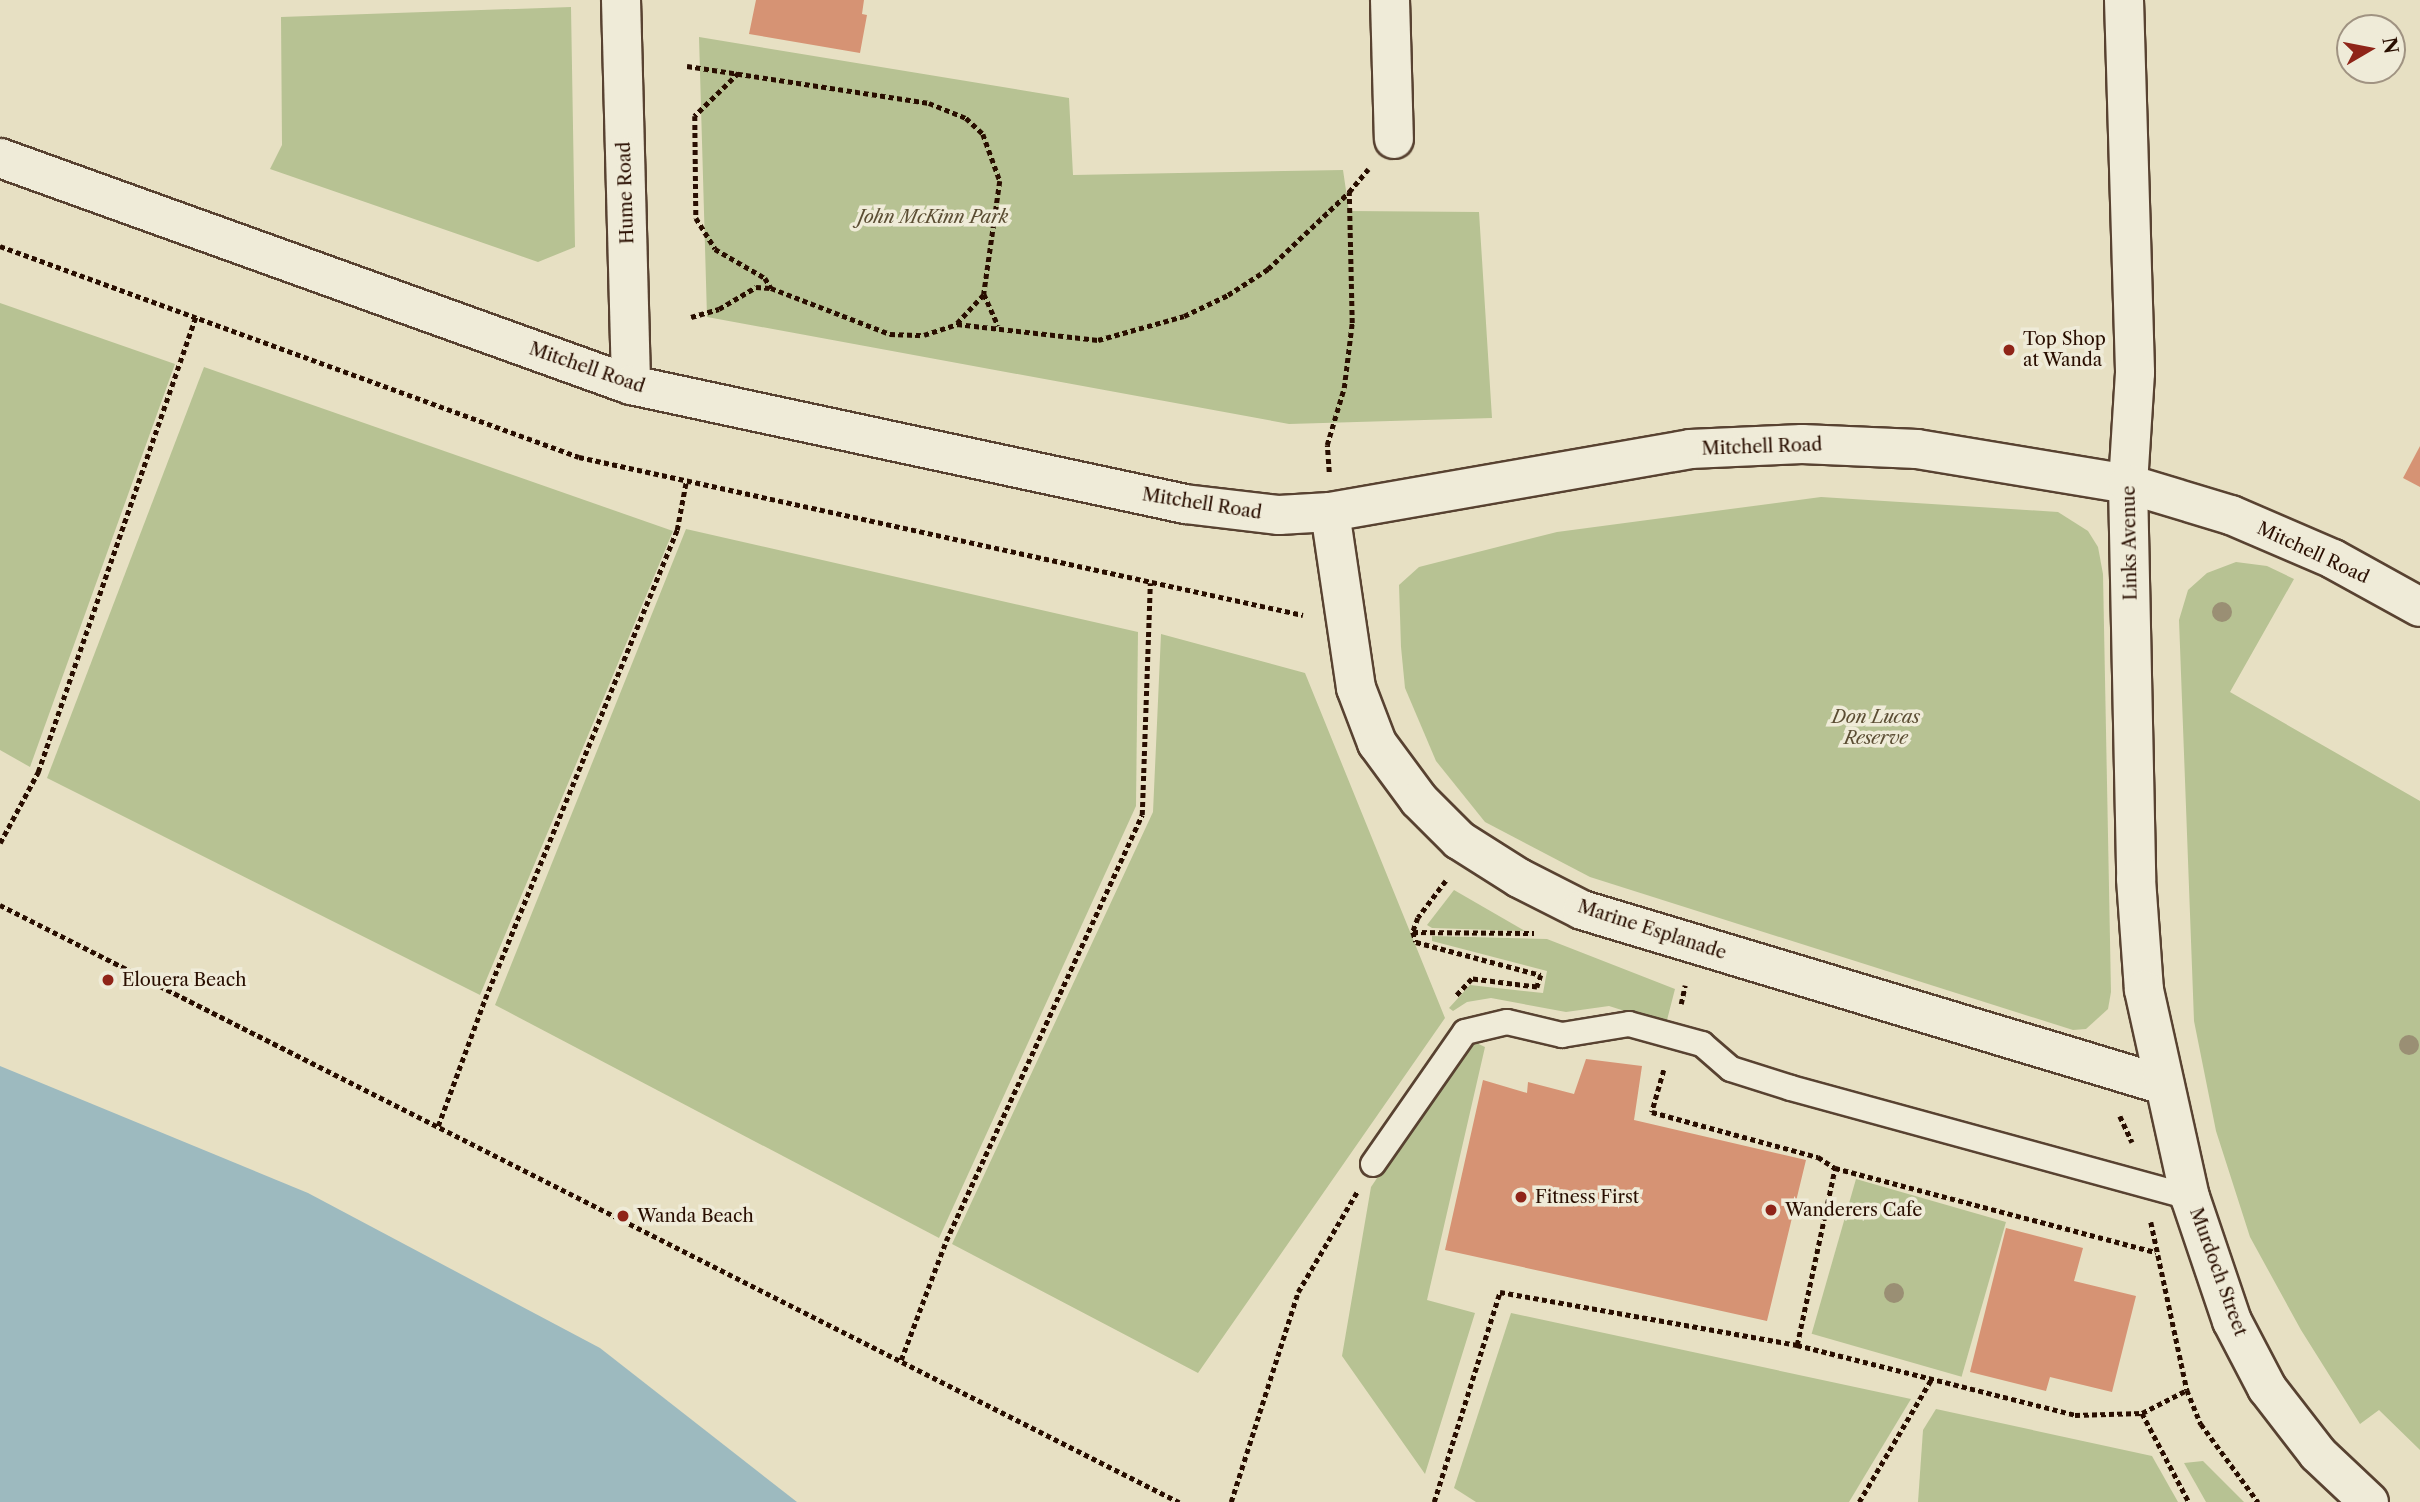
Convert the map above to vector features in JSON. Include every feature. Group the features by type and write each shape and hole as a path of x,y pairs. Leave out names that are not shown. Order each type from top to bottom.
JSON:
{"street":[{"name":"Hume Road","path":"621,0 631,385"},
{"path":"1390,0 1394,139"},
{"name":"Links Avenue","path":"2124,0 2136,373 2128,484 2136,879 2144,989 2164,1085"},
{"name":"Mitchell Road","path":"0,158 631,385 1185,504 1279,515 1331,512 1690,449 1802,444 1917,449 2128,484 2231,515 2333,559 2420,607"},
{"name":"Marine Esplanade","path":"1331,512 1356,688 1377,743 1419,800 1459,840 1520,878 1582,910 2164,1085"},
{"name":"Murdoch Street","path":"2164,1085 2190,1196 2232,1321 2267,1388 2318,1454 2369,1502"}],"lane":[{"path":"1373,1164 1465,1032 1507,1022 1562,1035 1629,1024 1702,1044 1731,1069 2190,1196"}],"path":[{"path":"687,66 929,103 966,118 983,134 1000,181 984,294 998,326"},
{"path":"740,73 695,116 696,218 715,249 765,278 771,288"},
{"path":"691,317 719,309 755,287 771,288 890,334 924,335 957,324 998,326 1098,340 1184,316 1268,269 1349,192 1394,139"},
{"path":"1331,512 1327,445 1344,388 1352,323 1349,192"},
{"path":"0,246 579,457 1150,583 1298,612 1308,624"},
{"path":"957,324 984,294"},
{"path":"0,843 38,772 196,317"},
{"path":"438,1126 485,999 677,530 686,482"},
{"path":"901,1360 946,1241 1142,815 1150,583"},
{"path":"1452,872 1418,918 1413,932 1416,942 1541,975 1537,987 1472,979 1444,1010 1465,1032"},
{"path":"0,905 1179,1502"},
{"path":"1413,932 1526,935 1539,931"},
{"path":"1674,1035 1652,1112 1818,1157 1835,1168 2156,1252"},
{"path":"2115,1111 2124,1120 2144,1184 2156,1252 2187,1390 2201,1424 2258,1502"},
{"path":"1231,1502 1298,1292 1373,1164"},
{"path":"1797,1345 1835,1168"},
{"path":"1434,1502 1500,1292 1797,1345 2076,1415 2142,1413 2187,1390"},
{"path":"1859,1502 1931,1380"},
{"path":"2142,1413 2189,1502"}],"green space":[{"path":"571,7 575,247 538,262 270,169 282,145 281,17"},
{"name":"John McKinn Park","path":"699,37 1069,98 1073,175 1343,170 1349,211 1479,212 1492,418 1289,424 707,317"},
{"path":"0,303 175,364 30,767 0,750"},
{"path":"204,367 673,531 480,995 47,778"},
{"name":"Don Lucas Reserve","path":"1821,497 2058,512 2088,531 2098,547 2103,574 2111,992 2108,1009 2086,1029 2073,1030 1590,877 1485,822 1436,761 1405,688 1401,647 1399,585 1419,567 1557,532"},
{"path":"686,529 1138,632 1136,806 939,1238 495,1005"},
{"path":"2236,562 2267,566 2294,579 2230,692 2420,801 2420,1450 2379,1410 2360,1424 2301,1330 2250,1237 2216,1131 2194,1021 2179,620 2188,590 2207,573"},
{"path":"1161,634 1305,673 1445,1018 1198,1373 952,1244 1153,812"},
{"path":"1454,890 1525,931 1432,928 1427,925"},
{"path":"1432,936 1547,939 1675,989 1666,1024 1609,1006 1566,1012 1491,998 1467,1002 1453,1011 1449,1008 1470,985 1543,993 1547,971 1432,941"},
{"path":"1470,1040 1485,1047 1427,1300 1475,1313 1425,1474 1342,1356 1371,1187"},
{"path":"1856,1179 2006,1222 1962,1377 1812,1334"},
{"path":"1511,1313 1911,1399 1849,1502 1476,1502 1454,1488"},
{"path":"1936,1409 2152,1456 2178,1502 1918,1502 1923,1430"},
{"path":"2203,1461 2244,1502 2206,1502 2184,1463"}],"water":[{"path":"0,1066 308,1193 600,1348 797,1502 0,1502"}],"building":[{"path":"756,0 864,0 862,14 867,15 860,53 749,34"},
{"path":"2420,446 2420,487 2403,478"},
{"path":"1586,1059 1642,1066 1634,1120 1806,1160 1767,1321 1445,1250 1483,1080 1527,1093 1528,1082 1574,1094"},
{"path":"2006,1228 2083,1248 2074,1281 2136,1296 2112,1392 2050,1377 2046,1391 1970,1372"}],"place":[{"name":"Top Shop at Wanda","path":"2009,350"},
{"name":"Elouera Beach","path":"108,980"},
{"name":"Fitness First","path":"1521,1197"},
{"name":"Wanderers Cafe","path":"1771,1210"},
{"name":"Wanda Beach","path":"623,1216"}]}
